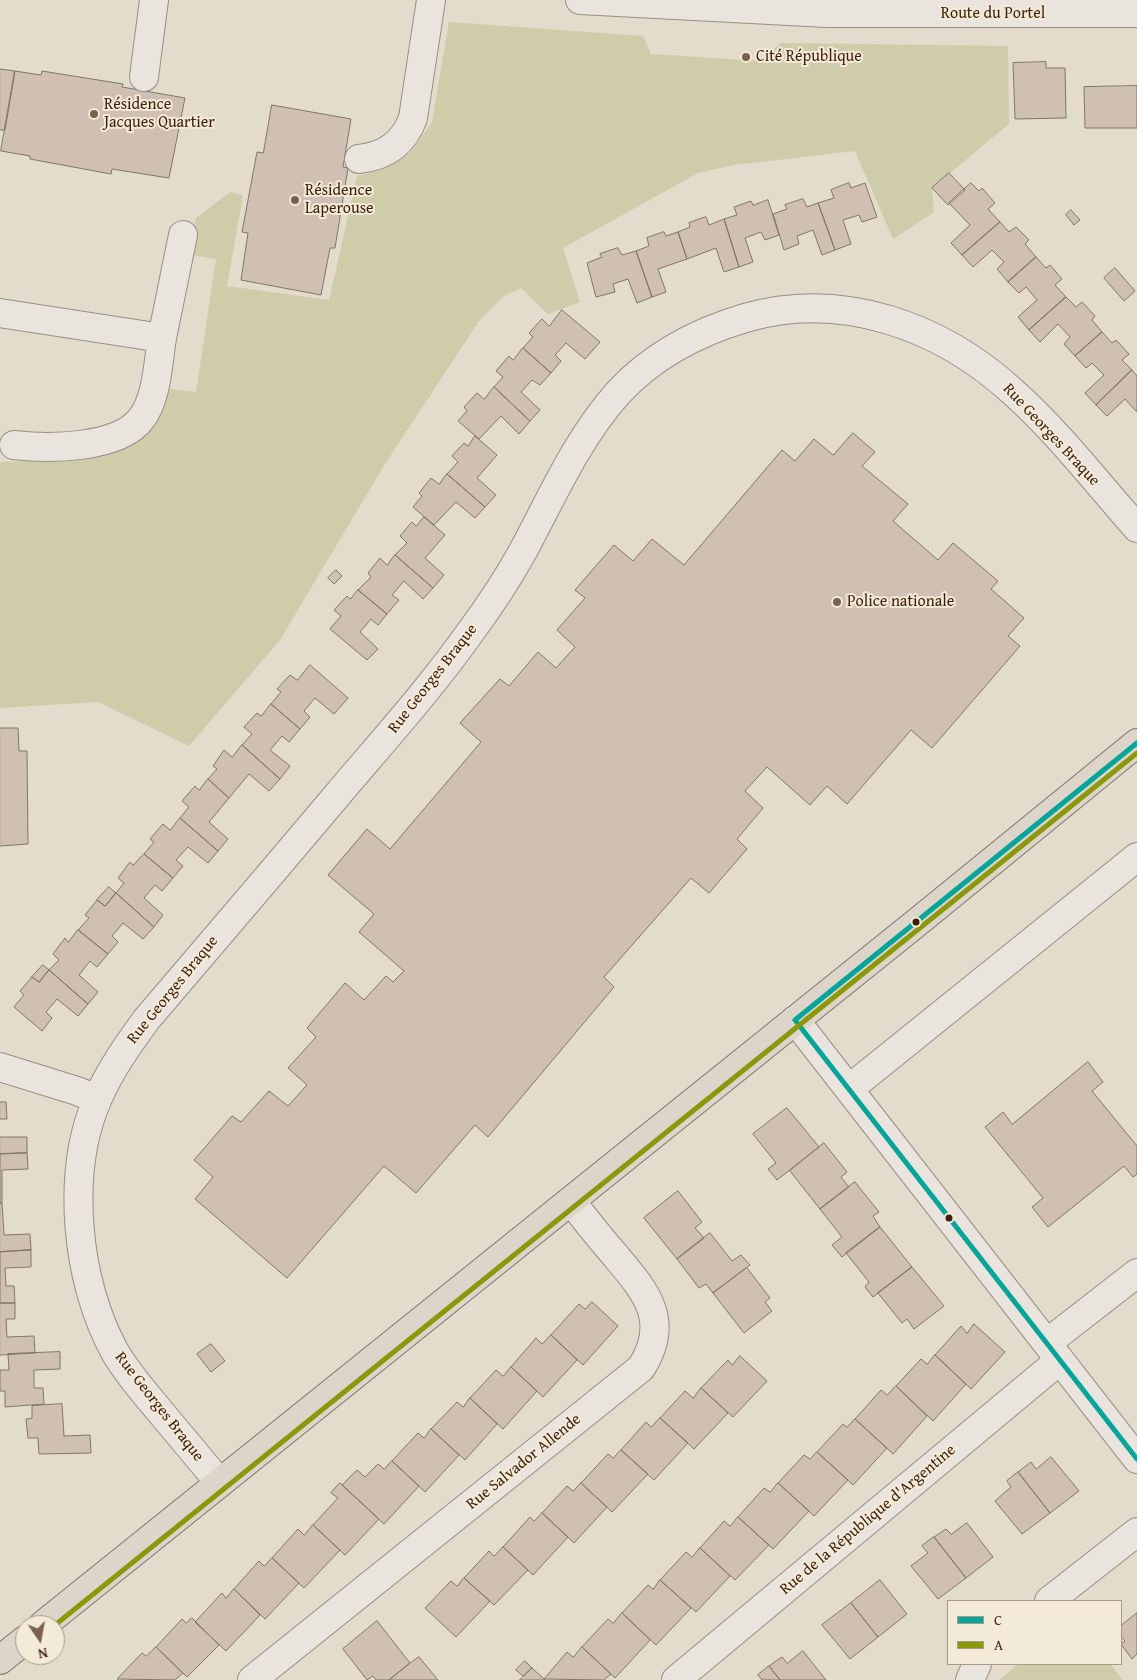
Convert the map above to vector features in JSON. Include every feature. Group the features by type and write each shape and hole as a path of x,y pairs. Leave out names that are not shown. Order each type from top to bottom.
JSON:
{"main road":[{"path":"55,1615 920,920 1137,743"},
{"path":"0,1660 15,1648"}],"street":[{"path":"144,77 154,0"},
{"path":"359,159 370,158 395,147 410,129 431,0"},
{"name":"Route du Portel","path":"580,0 653,2 828,13 1137,13"},
{"path":"14,445 50,448 87,443 122,434 133,427 147,408 183,234"},
{"name":"Rue Georges Braque","path":"219,1482 132,1377 115,1352 94,1304 87,1277 79,1216 82,1159 97,1100 122,1053 146,1020 424,693 460,648 508,577 579,446 607,406 638,374 678,345 740,319 800,309 843,310 866,313 909,325 964,354 1013,391 1137,528"},
{"path":"0,313 162,338"},
{"path":"849,1089 1137,857"},
{"path":"794,1020 1137,1459"},
{"path":"0,1068 77,1091 97,1100"},
{"name":"Rue Salvador Allende","path":"264,1676 641,1368 648,1356 655,1332 651,1305 637,1281 570,1201"},
{"name":"Rue de la République d'Argentine","path":"676,1680 1053,1352 1137,1272"},
{"path":"1050,1600 1137,1532"},
{"path":"970,1680 977,1665"}],"shaded area":[{"path":"449,22 643,36 651,54 759,61 781,43 1008,46 1009,124 932,188 934,212 893,239 855,151 734,165 698,173 563,248 580,302 548,314 521,288 504,296 479,321 385,464 280,640 189,746 98,702 0,708 0,462 69,459 162,388 196,392 216,259 187,254 196,218 230,192 243,195 227,286 329,300 357,176 381,170 411,152 432,122"},
{"path":"1017,1665 1111,1665 1123,1680 999,1680"}],"building":[{"path":"1046,62 1046,68 1065,68 1066,118 1015,119 1013,63"},
{"path":"0,69 15,71 5,130 0,130"},
{"name":"Résidence Jacques Quartier","path":"15,71 41,75 42,71 123,84 122,87 185,98 169,178 112,169 111,174 30,159 30,156 1,151"},
{"path":"1137,86 1137,128 1085,128 1084,87"},
{"name":"Résidence Laperouse","path":"272,105 351,119 343,167 348,168 335,248 330,248 321,295 241,280 248,233 242,232 257,152 263,153"},
{"path":"949,173 965,190 948,205 932,188"},
{"path":"849,183 851,188 865,183 877,217 862,222 859,215 843,220 851,244 835,250 818,203 834,198 831,190"},
{"path":"971,183 979,191 982,188 995,203 988,209 1000,222 962,255 951,243 970,225 949,203"},
{"path":"803,199 807,207 818,203 835,250 822,255 813,230 797,236 799,244 784,250 773,214 787,209 785,205"},
{"path":"768,200 779,235 765,240 761,232 745,238 753,262 739,267 724,219 737,215 734,207 751,201 753,205"},
{"path":"1071,210 1080,220 1074,225 1066,215"},
{"path":"706,217 709,225 724,219 739,267 724,272 716,248 687,259 678,232 690,227 689,223"},
{"path":"1000,222 1009,232 1016,227 1029,240 1025,244 1036,257 1008,282 997,269 1004,262 992,250 973,267 962,255"},
{"path":"664,232 666,236 678,232 687,259 658,269 666,292 652,297 636,251 649,246 647,238"},
{"path":"618,248 622,255 636,251 652,297 637,303 628,279 613,284 615,292 596,297 587,263 602,257 600,254"},
{"path":"1036,257 1046,268 1050,265 1062,279 1055,285 1066,297 1029,330 1018,317 1037,300 1026,287 1019,293 1008,282"},
{"path":"1115,268 1135,291 1124,301 1104,278"},
{"path":"1066,297 1076,307 1082,302 1095,316 1092,320 1102,332 1075,356 1064,344 1070,337 1058,324 1040,342 1029,330"},
{"path":"562,310 600,342 585,359 566,343 555,355 561,361 551,373 523,348 533,337 529,333 542,319 549,326"},
{"path":"1102,332 1112,343 1116,340 1129,354 1122,360 1132,370 1096,405 1085,393 1104,375 1092,363 1086,368 1075,356"},
{"path":"523,348 551,373 540,385 532,380 521,392 540,410 530,421 494,387 503,377 496,371 509,356 513,360"},
{"path":"1132,370 1137,376 1137,412 1125,399 1107,416 1096,405"},
{"path":"494,387 530,421 519,434 501,416 479,439 458,421 467,411 464,407 477,393 484,399"},
{"path":"853,433 875,452 862,466 908,504 893,521 938,560 953,543 998,581 991,589 1024,618 1008,636 1020,646 932,748 911,730 847,804 827,786 810,805 767,767 745,791 763,808 737,839 747,849 709,893 691,878 604,977 614,987 488,1137 475,1125 416,1193 384,1166 287,1278 195,1199 213,1177 194,1160 232,1116 241,1122 269,1091 288,1106 307,1085 288,1068 316,1037 307,1028 345,983 364,1000 386,976 393,982 404,971 359,932 374,914 328,875 367,829 390,849 481,742 460,723 500,679 509,686 538,652 556,668 575,647 557,630 585,598 575,590 614,545 633,561 652,539 684,565 782,450 795,461 814,439 833,455"},
{"path":"475,436 497,455 477,478 496,495 485,507 447,474 458,462 452,456 464,443 468,446"},
{"path":"447,474 485,507 475,518 456,502 434,525 413,507 422,496 419,493 431,478 439,484"},
{"path":"424,517 445,535 425,558 444,575 433,588 395,555 407,543 400,536 412,522 416,526"},
{"path":"395,555 433,588 423,599 404,581 392,595 399,600 387,614 358,590 371,577 368,573 380,558 387,565"},
{"path":"336,570 342,576 334,584 328,578"},
{"path":"358,590 387,614 378,625 371,619 360,632 378,649 367,660 330,629 341,616 334,610 347,596 350,599"},
{"path":"310,665 348,698 334,714 315,698 304,711 310,717 300,729 271,704 281,692 277,689 290,675 297,680"},
{"path":"271,704 300,729 289,742 282,736 270,750 290,766 280,779 242,745 252,734 244,727 257,713 261,716"},
{"path":"0,728 18,728 19,751 27,751 28,844 0,846"},
{"path":"242,745 280,779 269,791 249,774 229,798 208,779 217,769 213,766 224,750 232,757"},
{"path":"208,779 229,798 209,822 228,839 218,851 180,818 189,807 182,801 195,786 199,790"},
{"path":"180,818 218,851 208,863 188,847 176,860 183,866 173,878 144,854 154,842 150,839 163,824 170,830"},
{"path":"144,854 173,878 162,891 155,885 144,898 163,915 154,927 116,893 124,883 118,878 130,862 133,865"},
{"path":"109,887 116,893 105,906 97,900"},
{"path":"116,893 154,927 143,939 123,923 112,936 118,942 108,954 78,930 89,918 85,915 97,900 105,906"},
{"path":"78,930 108,954 97,967 90,961 79,975 98,992 88,1004 49,970 59,960 53,954 65,938 68,942"},
{"path":"43,965 49,970 39,982 32,977"},
{"path":"49,970 88,1004 78,1016 57,999 46,1012 52,1018 42,1031 14,1007 24,995 20,991 32,977 39,982"},
{"path":"1088,1062 1103,1082 1092,1091 1137,1146 1137,1174 1133,1177 1124,1166 1048,1227 1032,1207 1043,1198 985,1127 1003,1112 1012,1124"},
{"path":"0,1102 6,1102 7,1119 0,1119"},
{"path":"787,1108 819,1147 777,1180 768,1169 776,1163 753,1134"},
{"path":"0,1137 27,1137 27,1153 0,1154"},
{"path":"824,1143 847,1172 841,1177 849,1187 820,1209 790,1171"},
{"path":"27,1153 28,1169 2,1170 2,1203 0,1203 0,1154"},
{"path":"855,1182 879,1212 873,1216 880,1227 842,1257 832,1245 842,1237 820,1209"},
{"path":"678,1191 702,1222 695,1228 704,1238 677,1259 644,1218"},
{"path":"0,1203 2,1203 4,1235 30,1234 31,1250 0,1252"},
{"path":"880,1227 912,1267 873,1297 865,1287 869,1282 846,1253"},
{"path":"710,1233 732,1261 741,1255 750,1265 713,1293 706,1284 699,1288 677,1259"},
{"path":"31,1250 31,1267 5,1268 6,1286 14,1286 15,1303 0,1303 0,1252"},
{"path":"912,1267 944,1306 914,1329 907,1319 902,1323 878,1293"},
{"path":"747,1268 770,1298 765,1302 772,1311 744,1333 713,1293"},
{"path":"592,1302 618,1326 583,1365 551,1335 579,1304 585,1309"},
{"path":"0,1303 15,1303 15,1319 6,1319 7,1337 34,1336 35,1353 0,1355"},
{"path":"974,1324 1005,1352 971,1389 935,1355 961,1326 967,1333"},
{"path":"551,1335 577,1360 543,1397 511,1367 536,1338 542,1344"},
{"path":"211,1344 225,1361 211,1372 197,1354"},
{"path":"60,1352 60,1369 34,1370 34,1388 43,1388 44,1404 5,1407 5,1391 0,1391 0,1370 9,1370 8,1354"},
{"path":"935,1355 966,1384 933,1421 896,1386 921,1359 927,1364"},
{"path":"740,1356 767,1381 733,1417 701,1388 728,1360 732,1365"},
{"path":"511,1367 537,1391 503,1429 470,1398 496,1370 503,1376"},
{"path":"896,1386 927,1416 893,1454 855,1419 881,1390 887,1395"},
{"path":"701,1388 728,1413 694,1449 660,1418 685,1391 693,1398"},
{"path":"470,1398 497,1424 465,1460 431,1429 457,1402 463,1407"},
{"path":"62,1404 64,1436 90,1435 91,1453 39,1454 38,1438 28,1438 26,1419 32,1418 32,1406"},
{"path":"660,1418 688,1443 654,1480 621,1450 646,1422 651,1427"},
{"path":"855,1419 887,1448 853,1485 817,1452 843,1424 847,1427"},
{"path":"431,1429 459,1455 425,1492 392,1461 418,1433 424,1438"},
{"path":"621,1450 648,1474 612,1512 581,1483 608,1454 613,1458"},
{"path":"817,1452 848,1480 814,1516 778,1483 804,1455 810,1459"},
{"path":"1051,1457 1079,1491 1050,1513 1018,1472 1031,1462 1036,1469"},
{"path":"392,1461 419,1486 384,1524 342,1485 357,1470 365,1477 378,1464 384,1469"},
{"path":"1018,1472 1050,1513 1022,1534 995,1501 1011,1487 1007,1481"},
{"path":"340,1483 379,1519 345,1555 313,1525 338,1498 331,1493"},
{"path":"581,1483 607,1507 574,1543 542,1513 567,1486 573,1491"},
{"path":"778,1483 809,1511 773,1549 738,1517 764,1488 770,1492"},
{"path":"542,1513 568,1537 533,1575 503,1547 530,1517 534,1521"},
{"path":"738,1517 769,1545 735,1580 700,1548 724,1521 730,1526"},
{"path":"967,1523 993,1557 966,1578 934,1537 946,1529 951,1534"},
{"path":"313,1525 340,1550 304,1588 272,1558 298,1529 304,1535"},
{"path":"934,1537 966,1578 938,1599 911,1566 928,1553 922,1546"},
{"path":"503,1547 528,1570 494,1605 464,1578 489,1551 494,1556"},
{"path":"700,1548 730,1576 696,1612 660,1580 686,1552 692,1557"},
{"path":"272,1558 299,1583 265,1619 234,1589 259,1561 264,1566"},
{"path":"464,1578 490,1601 456,1637 425,1608 451,1581 457,1586"},
{"path":"660,1580 691,1608 656,1645 622,1613 648,1585 653,1589"},
{"path":"880,1580 907,1614 878,1637 851,1603"},
{"path":"234,1589 260,1615 226,1651 195,1622 222,1593 226,1598"},
{"path":"851,1603 878,1637 850,1659 822,1625"},
{"path":"622,1613 650,1640 615,1678 582,1647 608,1619 613,1623"},
{"path":"1137,1613 1137,1654 1132,1659 1122,1645 1125,1641 1122,1637 1122,1625"},
{"path":"192,1618 219,1645 187,1677 156,1647 182,1619 186,1623"},
{"path":"377,1621 410,1663 389,1680 376,1680 373,1676 367,1680 343,1649"},
{"path":"156,1647 183,1673 175,1680 117,1679 142,1653 146,1656"},
{"path":"582,1647 611,1674 604,1680 544,1679 567,1652 573,1657"},
{"path":"803,1651 826,1680 780,1680 769,1666 782,1657 787,1663"},
{"path":"419,1657 438,1680 389,1680 410,1663"},
{"path":"525,1661 532,1668 523,1676 516,1670"},
{"path":"769,1666 780,1680 762,1680 758,1675"},
{"path":"532,1668 544,1679 545,1680 520,1680"}],"transit line":[{"name":"C","path":"795,1020 1137,743"},
{"name":"A","path":"65,1617 1137,753"},
{"name":"C","path":"795,1020 1137,1459"}],"place":[{"name":"Cité République","path":"746,57"},
{"name":"Résidence Jacques Quartier","path":"94,114"},
{"name":"Résidence Laperouse","path":"295,200"},
{"name":"Police nationale","path":"837,602"}]}
